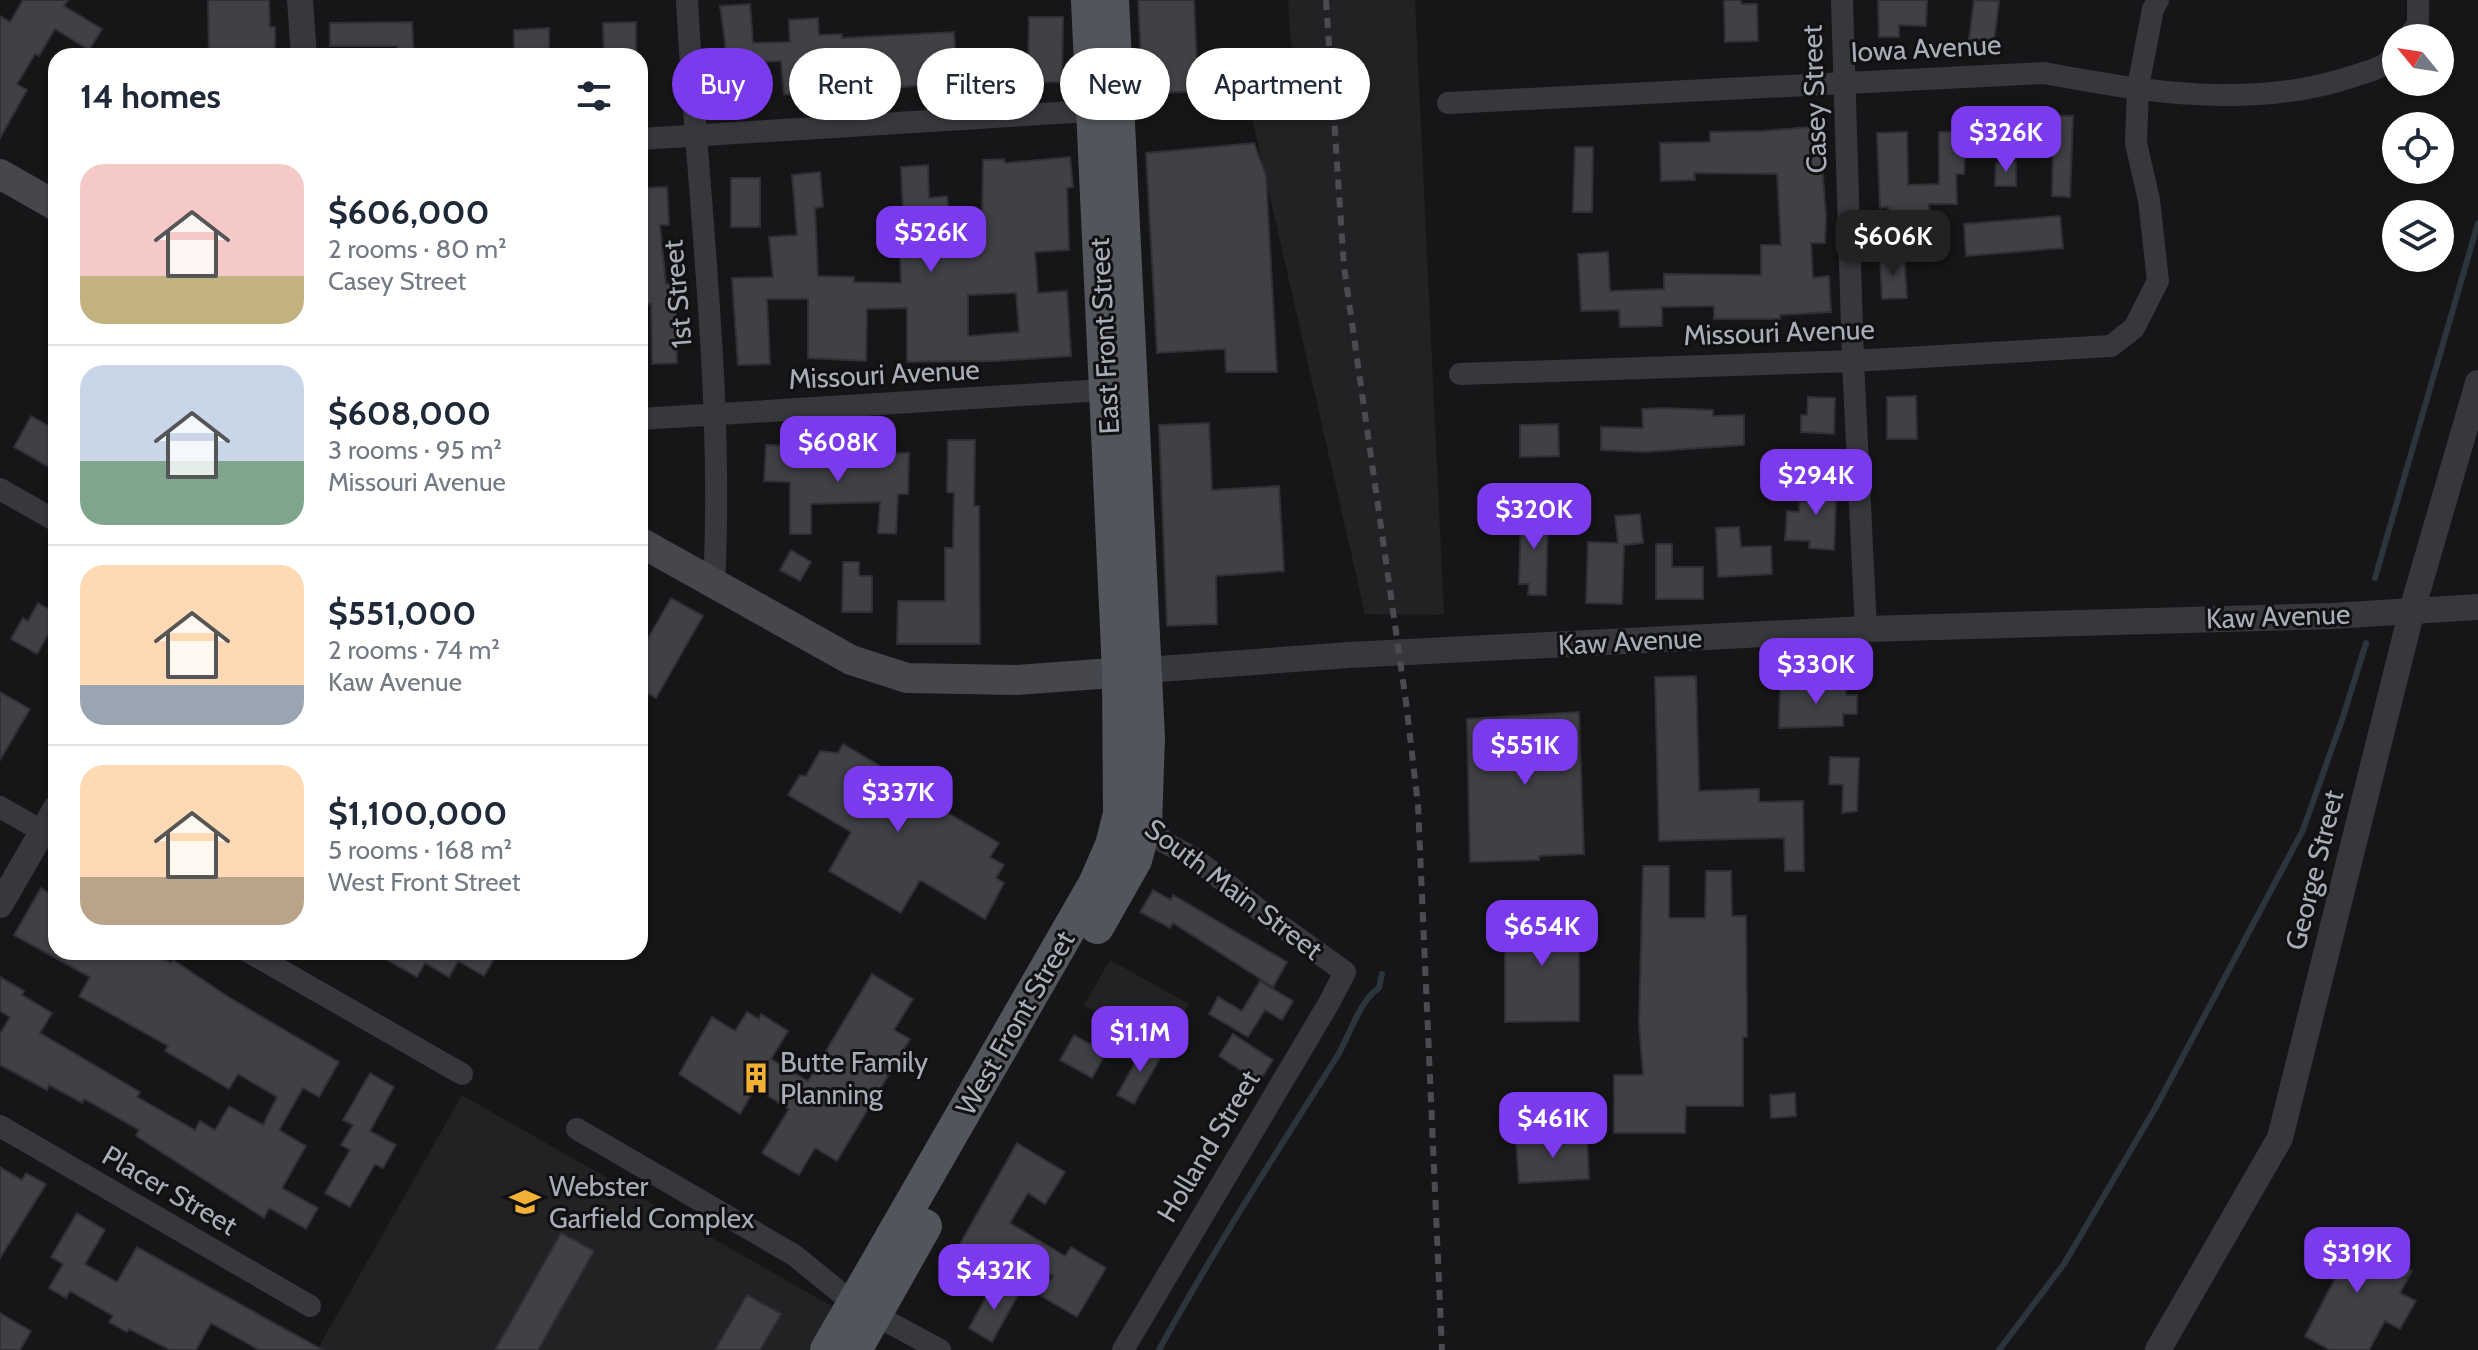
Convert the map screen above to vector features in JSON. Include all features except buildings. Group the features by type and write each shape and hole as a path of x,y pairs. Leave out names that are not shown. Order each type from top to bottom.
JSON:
{"main road":[{"name":"East Front Street","path":"1088,0 1096,48"},
{"name":"East Front Street","path":"1109,48 1112,0"},
{"name":"East Front Street","path":"1107,120 1132,671"},
{"path":"0,174 48,201"},
{"path":"648,547 851,660 907,678 1016,680 1132,671"},
{"name":"West Front Street","path":"827,1350 864,1309 1095,884 1112,845 1133,816 1132,671"},
{"name":"West Front Street","path":"855,1350 864,1309"}],"street":[{"path":"300,0 303,48"},
{"name":"1st Street","path":"687,0 694,136 717,414 714,584"},
{"name":"Casey Street","path":"1842,0 1853,361 1866,629"},
{"path":"2138,87 2153,9 2158,0"},
{"path":"2418,0 2418,24"},
{"name":"Iowa Avenue","path":"1448,103 2044,73 2209,96 2270,95 2333,83 2382,67"},
{"name":"Missouri Avenue","path":"1460,374 1853,361 2111,346 2134,328 2158,281 2149,200 2136,143 2138,87"},
{"path":"648,139 1060,113"},
{"name":"George Street","path":"2158,1350 2280,1138 2412,610 2478,383"},
{"name":"Missouri Avenue","path":"648,418 1120,389"},
{"path":"0,489 48,516"},
{"name":"Kaw Avenue","path":"1132,671 1349,655 1866,629 2316,616 2478,607"},
{"path":"0,807 48,825"},
{"name":"South Main Street","path":"1133,816 1164,842 1197,860 1267,916 1345,972"},
{"path":"0,905 48,832"},
{"path":"263,960 462,1074"},
{"name":"Holland Street","path":"1123,1350 1345,972"},
{"name":"Placer Street","path":"0,1126 310,1306"},
{"path":"577,1129 794,1255 864,1309 940,1350"}],"shaded area":[{"path":"1288,0 1415,0 1444,615 1365,614 1252,120 1370,120 1370,48 1291,48"},
{"path":"1110,960 1189,1004 1163,1053 1084,1005"},
{"name":"Webster Garfield Complex","path":"462,1095 835,1308 811,1350 317,1350"}],"waterway":[{"path":"2375,578 2478,223"},
{"path":"1999,1350 2064,1264 2156,1107 2303,830 2366,643"},
{"path":"1159,1350 1224,1238 1338,1055 1361,1009 1379,988 1382,974"}],"railway":[{"path":"1326,0 1344,267 1418,805 1442,1350"}],"place":[{"name":"Butte Family Planning","path":"756,1078"},
{"name":"Webster Garfield Complex","path":"525,1202"}]}
